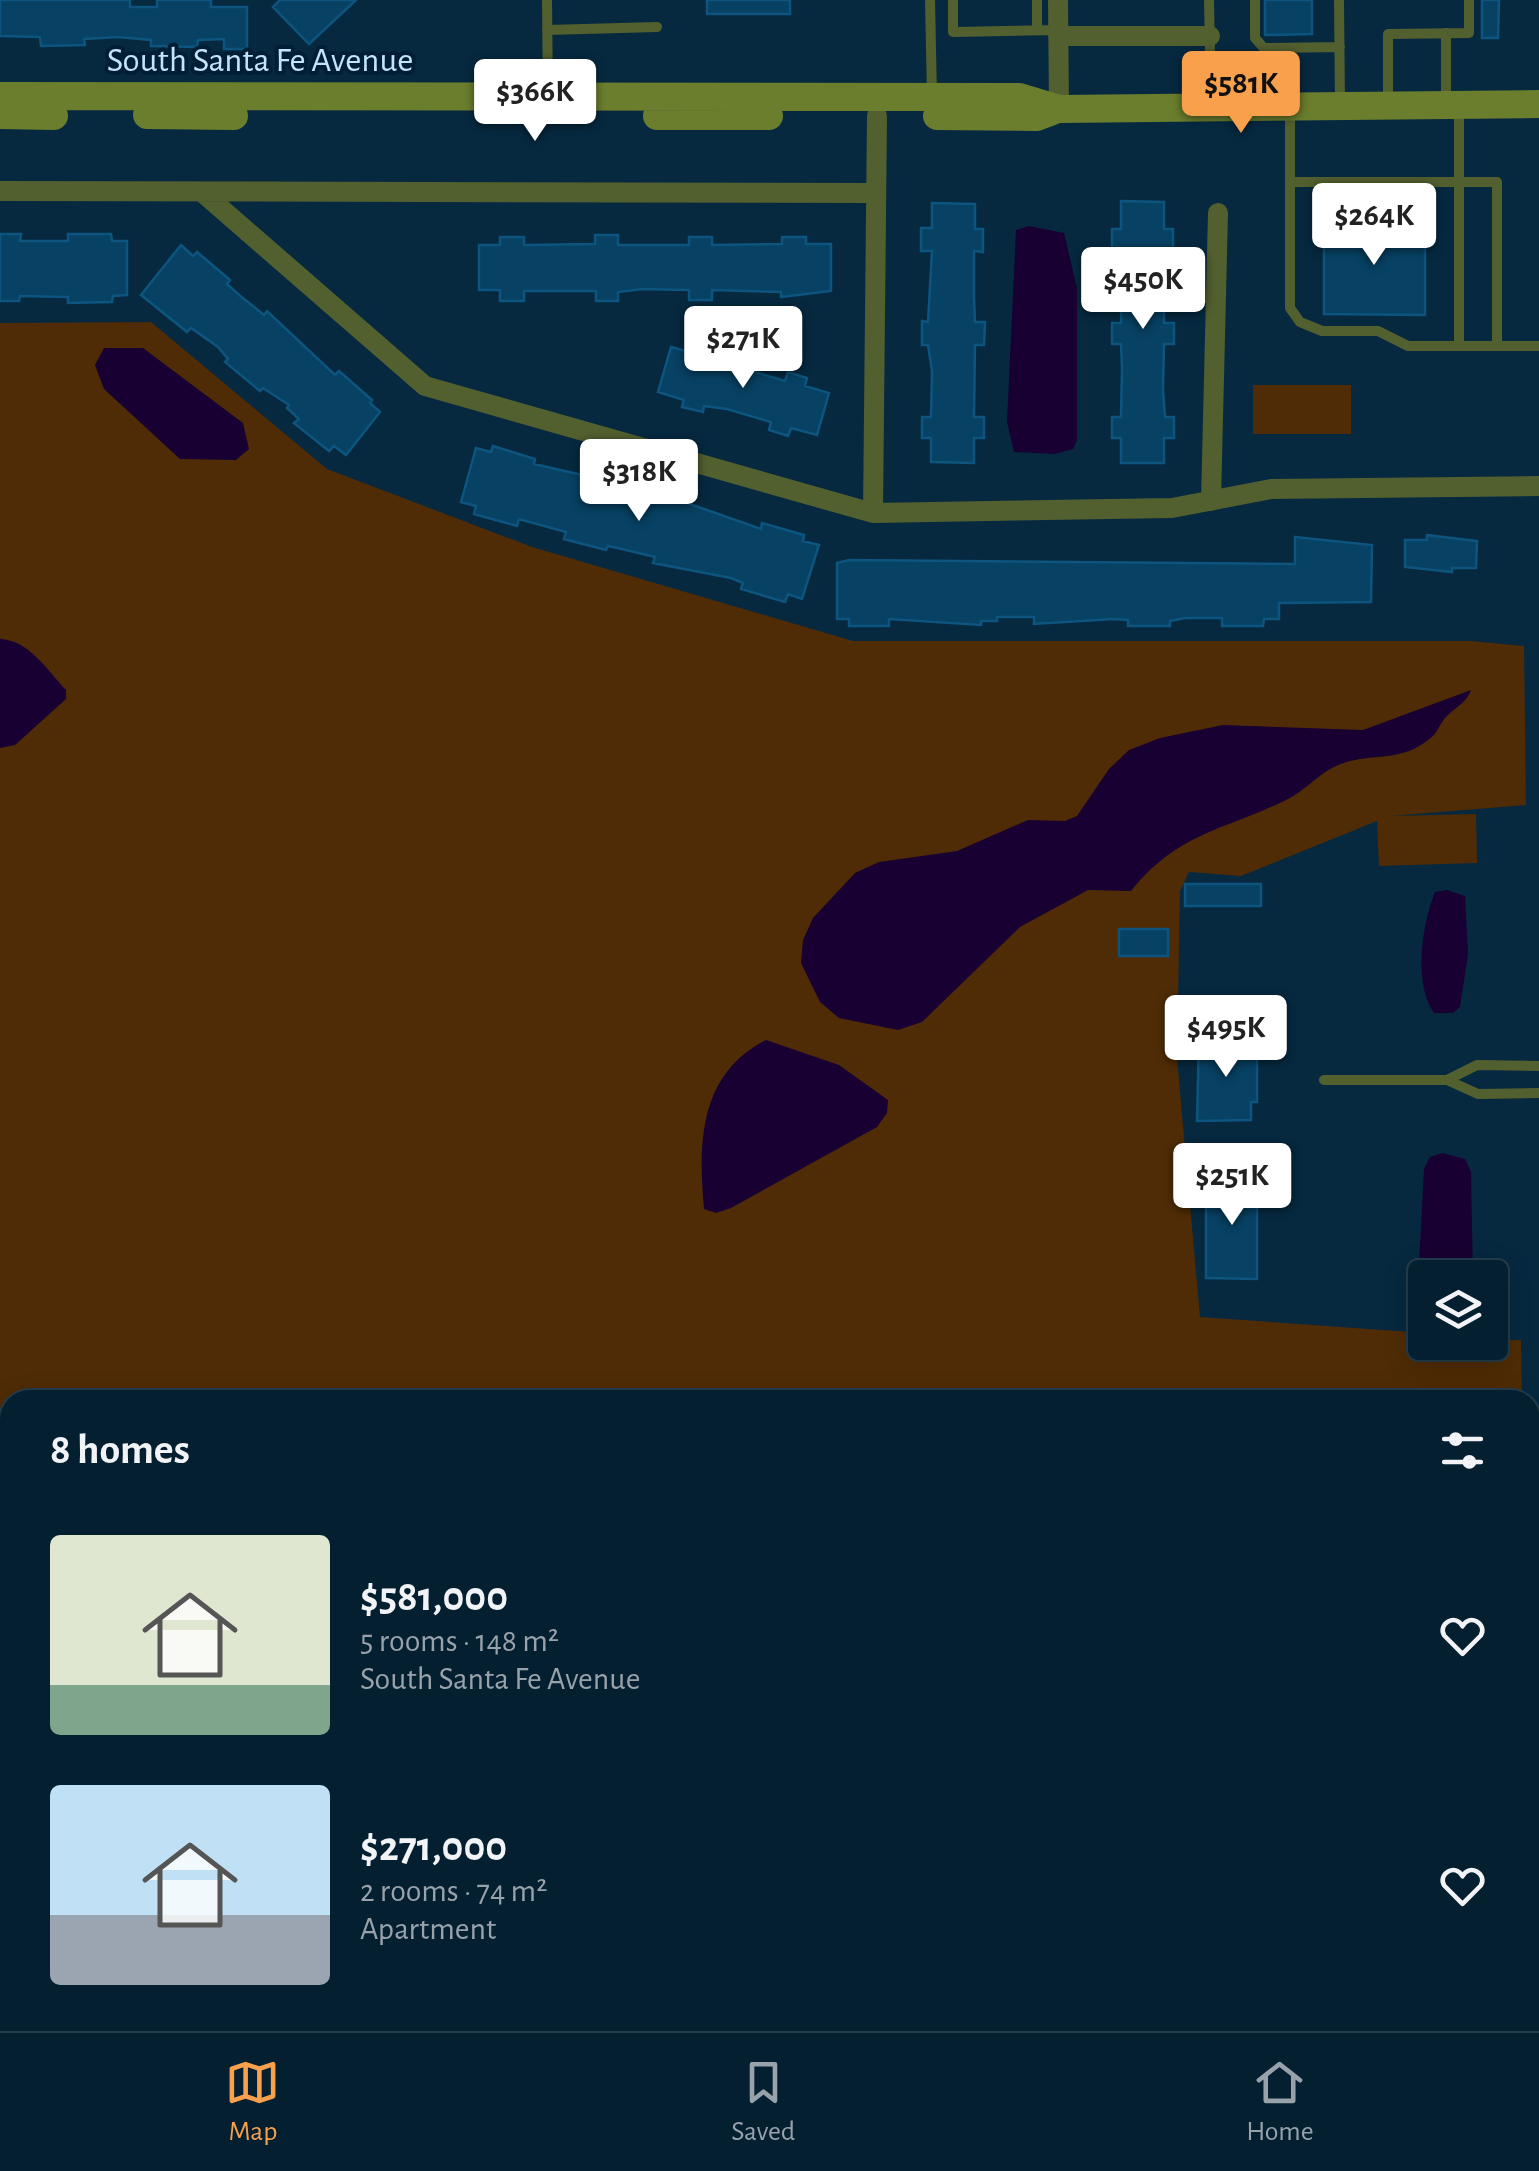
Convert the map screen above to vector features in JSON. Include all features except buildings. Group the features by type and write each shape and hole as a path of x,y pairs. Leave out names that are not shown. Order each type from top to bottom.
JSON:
{"main road":[{"name":"South Santa Fe Avenue","path":"0,96 1019,97 1059,109 1539,104"},
{"name":"South Santa Fe Avenue","path":"0,116 1037,117 1059,109"}],"street":[{"path":"1058,0 1051,32 1059,109"},
{"path":"1051,32 1210,36"},
{"path":"873,513 874,193 878,116"},
{"path":"0,191 874,193"},
{"path":"202,192 426,386 873,513 1172,508 1271,490 1539,486"},
{"path":"1212,501 1218,213"}],"lane":[{"path":"548,0 548,97"},
{"path":"930,0 932,98"},
{"path":"953,0 954,32 1051,32 1037,0"},
{"path":"1209,0 1210,108"},
{"path":"1255,0 1255,38 1270,55 1280,107 1290,182 1290,308 1300,322 1322,331 1378,330 1408,346 1539,346"},
{"path":"1339,0 1340,106"},
{"path":"1388,105 1388,34 1469,33 1469,0"},
{"path":"548,30 657,27"},
{"path":"1446,33 1460,182 1458,346"},
{"path":"1264,48 1340,47"},
{"path":"1290,182 1496,182 1496,346"},
{"path":"1447,1080 1478,1065 1539,1066"},
{"path":"1324,1080 1447,1080 1478,1094 1539,1093"}],"shaded area":[{"path":"1029,226 1064,233 1077,288 1077,440 1073,449 1055,454 1014,452 1007,422 1016,230"},
{"path":"151,322 327,469 532,547 853,641 1471,641 1524,646 1526,805 1391,816 1476,814 1477,863 1379,866 1377,821 1241,876 1189,872 1180,891 1177,1058 1200,1317 1408,1332 1408,1360 1508,1360 1508,1340 1521,1340 1522,1390 0,1390 0,323"},
{"path":"104,348 143,348 243,423 249,449 236,460 180,459 104,389 95,365"},
{"path":"1253,385 1351,385 1351,434 1253,434"},
{"path":"0,639 20,645 37,657 66,690 66,699 15,745 0,748"},
{"path":"1471,690 1433,736 1420,745 1396,755 1345,762 1288,799 1185,844 1149,871 1131,891 1088,890 1020,927 922,1022 898,1030 839,1018 820,1002 801,963 803,940 813,918 855,873 879,862 957,851 1028,820 1065,821 1077,816 1109,769 1129,750 1160,738 1223,725 1363,730"},
{"path":"1447,890 1465,896 1468,954 1460,1007 1453,1013 1434,1013 1423,986 1423,937 1435,892"},
{"path":"766,1040 839,1065 888,1100 887,1113 877,1127 716,1213 704,1209 703,1135 708,1112 727,1071"},
{"path":"1442,1153 1465,1159 1471,1172 1473,1260 1419,1260 1424,1169 1430,1157"}]}
